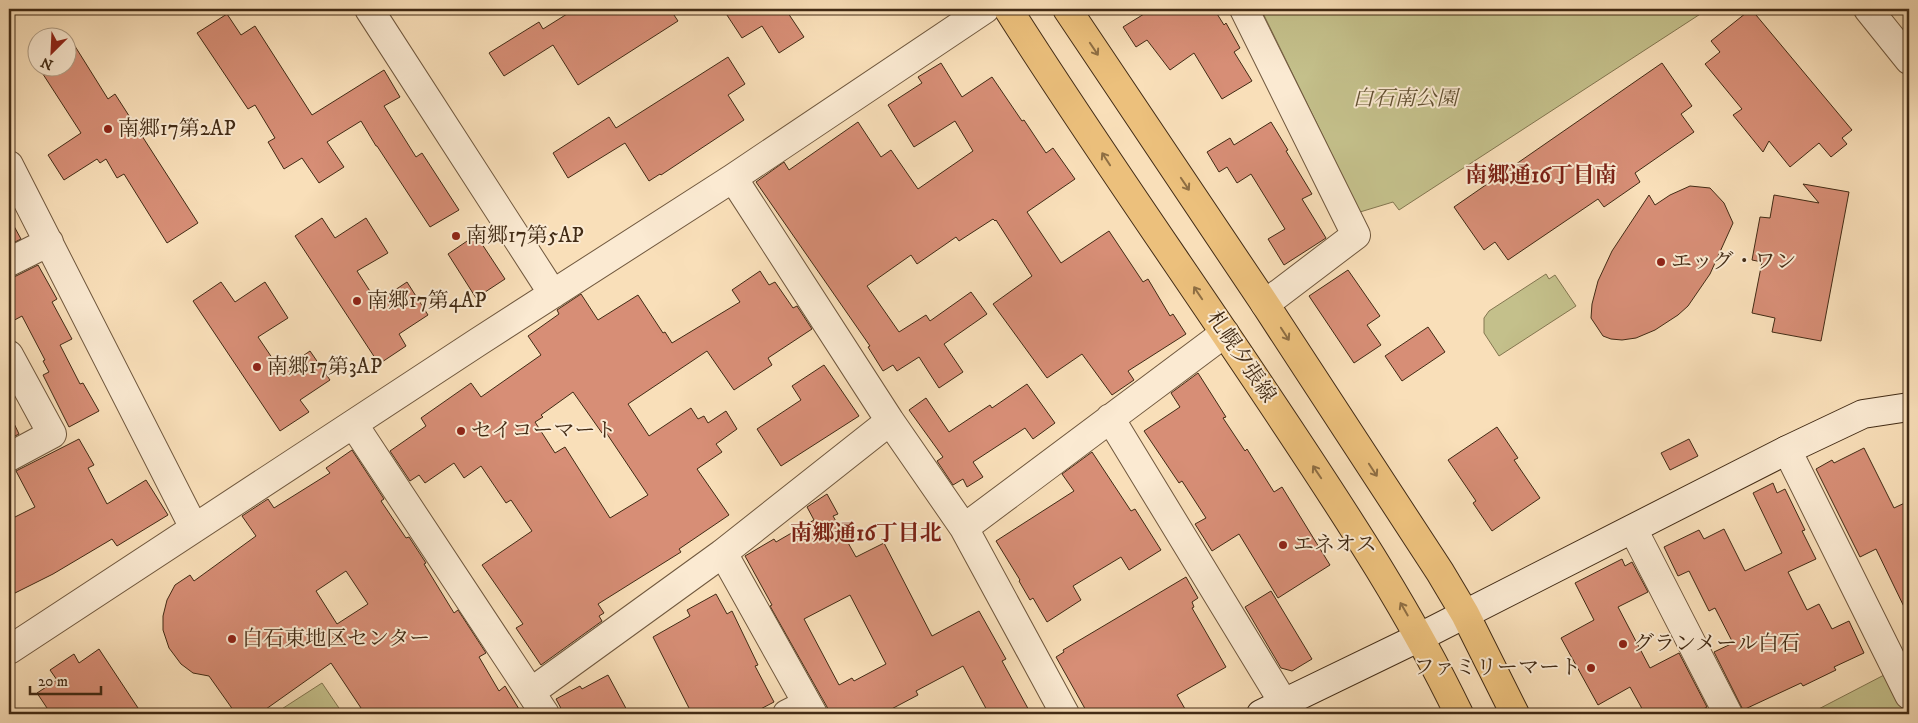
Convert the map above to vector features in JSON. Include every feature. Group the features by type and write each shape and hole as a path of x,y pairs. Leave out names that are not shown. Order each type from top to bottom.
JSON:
{"main road":[{"name":"札幌夕張線","path":"1008,9 1112,168 1225,332 1341,507 1420,637 1459,714"},
{"path":"1067,9 1265,304 1440,572 1465,614 1515,714"}],"street":[{"path":"369,9 553,294"},
{"path":"9,650 733,178 985,9"},
{"path":"1244,9 1356,235 1265,304"},
{"path":"1868,9 1909,60"},
{"path":"9,165 194,528"},
{"path":"733,178 890,421 964,528 1065,714"},
{"path":"9,262 49,242"},
{"path":"964,528 1225,332"},
{"path":"9,354 52,434 9,456"},
{"path":"1110,418 1272,708 1420,637 1787,450 1863,414 1909,407"},
{"path":"354,425 538,703 890,421"},
{"path":"1787,450 1909,696"},
{"path":"1633,529 1728,714"},
{"path":"723,553 802,711"}],"green space":[{"name":"白石南公園","path":"1261,9 1708,9 1399,210 1393,202 1360,212"},
{"path":"1546,274 1549,279 1555,275 1576,306 1499,356 1484,333 1484,318 1489,311"},
{"path":"1886,674 1906,714 1809,714"},
{"path":"322,683 343,714 274,714"}],"building":[{"path":"575,9 670,9 678,21 578,85 553,45 504,76 489,53 539,22 543,29"},
{"path":"723,9 789,9 786,10 804,37 779,53 762,26 742,38"},
{"path":"1152,9 1214,9 1224,25 1226,23 1240,48 1234,52 1252,81 1222,99 1194,53 1170,70 1147,40 1136,47 1123,27"},
{"path":"1751,9 1852,130 1842,138 1847,144 1831,157 1819,143 1790,167 1769,141 1763,152 1733,115 1742,109 1705,64 1720,52 1711,41"},
{"path":"227,14 241,35 255,26 312,115 384,70 400,97 384,106 416,157 422,153 459,210 430,227 361,121 327,142 344,167 319,183 302,158 284,169 268,142 275,138 255,105 248,109 197,33"},
{"name":"南郷17第2AP","path":"78,51 108,99 115,94 198,223 167,243 124,174 117,178 106,159 100,163 97,159 64,180 48,155 81,133 45,78 78,78"},
{"path":"728,57 745,84 728,95 744,120 649,181 625,143 568,178 553,153 609,117 616,128"},
{"path":"941,63 962,97 992,77 1046,153 1053,148 1075,179 1027,212 1061,263 1109,231 1143,282 1148,279 1170,316 1173,314 1186,334 1128,371 1134,380 1112,395 1082,354 1047,378 993,304 1032,276 996,220 993,219 959,241 956,237 917,264 911,255 867,286 899,332 926,315 930,321 971,292 987,314 944,344 963,372 939,388 919,357 897,371 893,365 883,371 868,347 870,346 756,182 784,162 789,170 858,122 881,157 891,150 918,189 973,151 955,121 914,147 888,105 922,83 918,77"},
{"path":"1662,63 1692,106 1681,114 1694,132 1635,173 1640,182 1604,207 1598,199 1508,260 1495,242 1484,250 1454,207"},
{"path":"1271,122 1312,194 1302,199 1326,238 1284,265 1268,239 1285,229 1251,174 1237,183 1227,167 1219,172 1207,152 1230,138 1234,145"},
{"path":"1803,184 1849,192 1821,341 1772,332 1775,318 1752,313 1762,262 1752,260 1760,217 1770,218 1774,195 1819,203"},
{"name":"エッグ・ワン","path":"1690,186 1710,188 1724,203 1733,223 1710,274 1688,306 1655,330 1636,338 1622,340 1603,336 1591,318 1592,304 1598,281 1612,251 1649,195 1655,205 1670,195"},
{"path":"9,217 21,239 9,245"},
{"name":"南郷17第4AP","path":"322,218 335,238 366,218 388,253 357,271 377,302 407,282 428,315 399,334 406,346 379,364 295,236"},
{"path":"476,235 505,279 476,298 448,254"},
{"path":"38,265 57,299 52,302 72,339 60,345 80,384 83,383 99,411 69,427 43,375 49,372 43,361 45,360 22,316 9,323 9,278"},
{"path":"1348,270 1380,316 1367,325 1381,345 1354,363 1309,296"},
{"path":"760,271 769,285 775,282 793,308 797,306 812,329 768,358 772,365 734,390 707,351 628,404 649,436 691,408 698,419 704,416 708,423 726,411 737,429 716,444 722,452 697,469 729,515 679,549 681,552 598,604 604,613 599,616 602,621 541,665 516,628 523,624 482,565 532,531 511,500 506,503 481,466 464,478 454,463 425,483 419,475 410,481 390,451 426,426 421,418 471,383 481,397 541,355 528,336 559,314 557,310 581,294 598,320 638,295 663,333 665,332 672,343 740,302 732,290","holes":["573,392 602,433 605,431 648,495 610,518 565,447 555,453 535,422 543,417 541,415"]},
{"name":"南郷17第3AP","path":"221,282 235,302 265,282 288,318 258,337 281,371 310,351 330,380 300,400 309,412 280,431 193,301"},
{"path":"1428,327 1445,352 1402,381 1385,356"},
{"path":"824,365 859,416 781,466 757,429 801,400 792,386"},
{"path":"1198,373 1226,417 1223,418 1245,451 1247,449 1274,492 1282,487 1330,565 1278,598 1239,534 1212,551 1195,524 1206,518 1182,481 1179,483 1144,431 1180,407 1171,393"},
{"path":"1027,384 1055,423 1033,439 1025,428 973,462 983,477 967,487 963,479 953,485 937,461 943,457 909,410 926,398 949,432 990,405 992,408"},
{"path":"9,413 19,434 9,439"},
{"path":"1497,427 1518,458 1514,460 1540,498 1492,531 1473,503 1476,501 1448,460"},
{"path":"79,439 94,465 88,468 107,504 146,480 168,515 117,546 112,539 53,574 9,596 9,520 35,507 16,471"},
{"path":"1689,439 1698,456 1670,470 1661,453"},
{"path":"1864,448 1894,508 1909,501 1909,617 1876,549 1860,557 1816,469 1832,460 1834,463"},
{"path":"352,450 384,499 381,501 406,538 409,537 426,563 424,564 454,613 458,610 486,653 479,657 499,691 505,686 522,714 365,714 331,663 259,714 236,714 209,676 193,673 181,664 169,648 163,630 163,616 167,600 175,585 190,575 194,581 256,536 242,516 268,499 274,508 330,473 326,468","holes":["346,571 368,604 337,624 316,591"]},
{"path":"1092,452 1131,511 1135,509 1161,550 1129,570 1121,557 1073,586 1081,600 1047,622 1033,598 1030,600 996,541 1074,491 1062,474"},
{"path":"1773,483 1777,493 1785,489 1805,530 1802,531 1816,559 1788,572 1807,610 1819,604 1832,629 1849,621 1864,653 1834,667 1836,670 1803,686 1801,683 1743,710 1714,652 1733,643 1715,608 1709,611 1689,571 1678,576 1664,547 1699,530 1704,539 1724,529 1745,571 1782,553 1753,493"},
{"path":"827,494 838,514 833,516 856,557 884,543 932,636 979,611 1006,659 1002,661 1031,714 989,714 963,666 916,691 918,695 882,714 831,714 770,606 772,605 745,556 774,539 776,542 814,520 807,507","holes":["850,595 886,664 854,681 852,678 839,685 804,619"]},
{"path":"1622,559 1625,566 1632,562 1648,592 1618,607 1650,668 1679,653 1707,707 1694,714 1645,714 1630,687 1598,705 1561,638 1594,620 1575,583"},
{"path":"1186,577 1198,598 1192,602 1194,607 1192,608 1226,667 1177,695 1188,714 1088,714 1056,657 1064,652 1063,650"},
{"path":"1271,591 1312,659 1292,671 1281,668 1245,607"},
{"path":"716,594 727,614 732,611 758,665 755,666 774,702 751,714 692,714 653,637 690,616 687,610"},
{"path":"99,649 142,714 51,714 37,693 57,680 50,670 74,654 79,663"},
{"path":"608,675 629,714 564,714 556,699 580,686 582,689"}],"place":[{"name":"南郷17第2AP","path":"108,129"},
{"name":"南郷17第5AP","path":"456,236"},
{"name":"エッグ・ワン","path":"1661,262"},
{"name":"南郷17第4AP","path":"357,301"},
{"name":"南郷17第3AP","path":"257,367"},
{"name":"セイコーマート","path":"461,431"},
{"name":"エネオス","path":"1283,545"},
{"name":"白石東地区センター","path":"232,639"},
{"name":"グランメール白石","path":"1623,644"},
{"name":"ファミリーマート","path":"1591,668"}],"district":[{"name":"南郷通16丁目南","path":"1541,175"},
{"name":"南郷通16丁目北","path":"866,533"}]}
